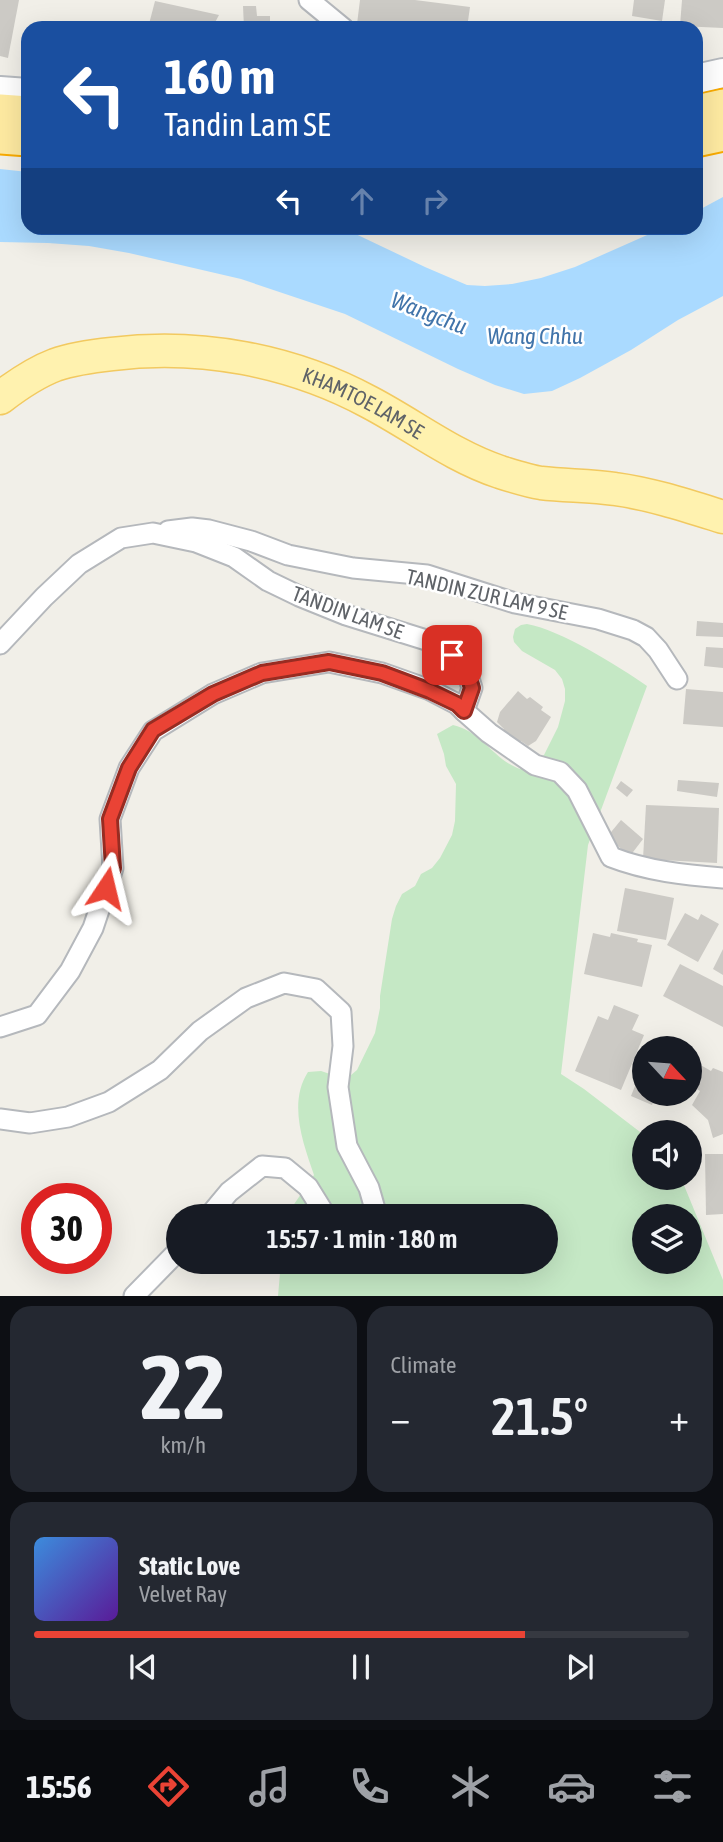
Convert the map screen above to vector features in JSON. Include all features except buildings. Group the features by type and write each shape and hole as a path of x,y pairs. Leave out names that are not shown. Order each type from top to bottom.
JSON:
{"highway":[{"path":"703,110 723,106"},
{"path":"0,111 21,112"},
{"path":"703,138 723,134"},
{"path":"0,137 21,138"}],"main road":[{"path":"703,77 723,73"},
{"path":"0,91 21,92"},
{"name":"KHAMTOE LAM SE","path":"0,398 22,381 55,365 94,356 142,350 206,352 302,372 368,401 441,446 498,471 538,482 616,489 674,501 723,517"}],"street":[{"path":"310,0 335,21"},
{"name":"TANDIN ZUR LAM 9 SE","path":"153,533 192,527 209,530 251,541 288,555 353,568 427,575 515,603 598,619 646,637 677,679"},
{"name":"TANDIN LAM SE","path":"0,644 79,564 121,538 153,533 196,542 234,557 268,581 299,596 346,615 439,644 465,666 472,688 464,711"},
{"path":"0,1027 37,1015 70,971 93,928 113,868 110,819 129,768 153,730 213,694 262,673 329,662 382,673 430,691 457,704 489,733 535,765 560,772 577,790 611,857 676,874 723,878"},
{"path":"0,1119 30,1123 68,1117 109,1102 160,1070 200,1031 246,998 284,983 316,989 341,1013 343,1046 338,1087 347,1146 369,1188 374,1204"},
{"path":"219,1204 229,1192 262,1166 285,1168 308,1187 319,1204"},
{"path":"134,1296 166,1263"}],"green space":[{"path":"527,624 556,633 605,659 647,686 588,845 561,1074 632,1126 632,1190 686,1190 692,1204 632,1204 632,1274 702,1274 702,1229 723,1280 723,1296 278,1296 280,1274 558,1274 558,1204 294,1204 314,1175 299,1123 302,1084 308,1072 321,1071 333,1075 338,1086 357,1070 375,1033 396,906 402,894 415,886 421,874 432,868 440,858 452,835 456,784 446,766 437,734 453,725 463,728 502,759 520,769 544,755 558,727 565,701 562,679 555,670 522,651 514,642 515,629"}],"water":[{"name":"Wang Chhu","path":"0,169 21,171 21,235 358,235 467,285 485,286 541,278 575,267 647,235 703,235 703,208 723,197 723,296 580,378 552,391 524,394 458,369 345,314 241,279 89,246 0,242"}],"route":[{"path":"106,888 113,868 110,819 129,768 153,730 213,694 262,673 329,662 382,673 430,691 457,704 464,711 472,688 465,666 452,655"}],"water label":[{"name":"Wangchu","path":"429,313"}]}
